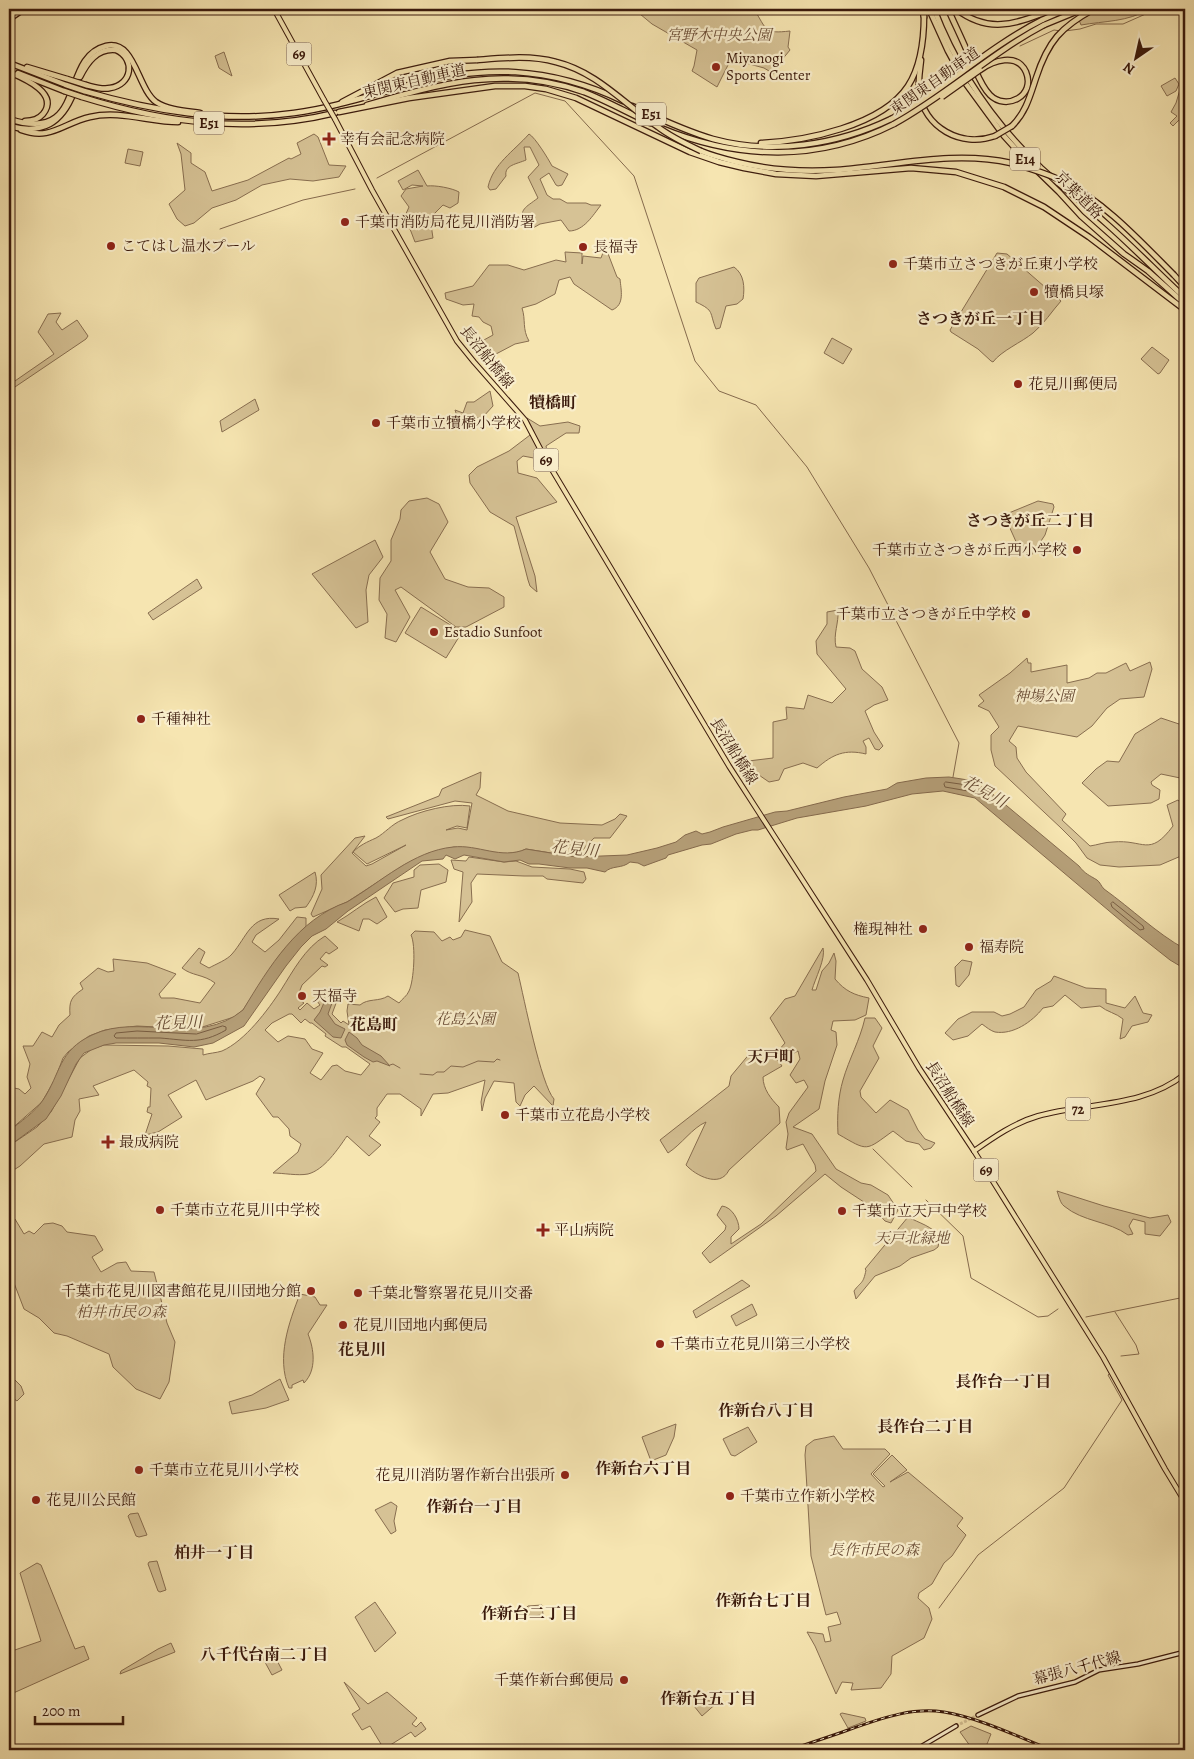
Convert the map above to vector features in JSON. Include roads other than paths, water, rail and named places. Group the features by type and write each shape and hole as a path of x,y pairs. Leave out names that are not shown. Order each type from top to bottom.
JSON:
{"highway":[{"path":"9,15 17,9"},
{"path":"9,19 24,9"},
{"path":"922,9 924,15 924,39 918,84 921,98 928,114 941,129 955,137 975,140 996,136 1012,126 1026,107 1045,54 1053,41 1065,27 1094,9"},
{"name":"京葉道路","path":"930,9 948,50 966,84 1009,142 1081,216 1185,304"},
{"name":"京葉道路","path":"934,9 951,48 970,80 1017,143 1041,167 1128,242 1185,298"},
{"path":"956,9 971,19 996,25 1014,23 1055,9"},
{"name":"東関東自動車道","path":"9,62 84,91 138,106 194,115 247,116 292,114 334,106 404,86 464,73 496,71 533,74 554,77 585,86 610,95 693,132 715,139 740,144 770,146 827,141 862,131 891,119 931,94 1014,34 1066,9"},
{"name":"東関東自動車道","path":"9,71 82,97 136,112 202,123 247,125 310,118 456,82 480,78 512,78 554,84 583,92 663,128 714,146 756,152 807,151 858,140 894,124 921,109 1006,47 1044,25 1083,9"},
{"path":"921,109 940,98 980,70 999,60 1015,62 1026,71 1028,80 1026,89 1021,97 1014,101 1005,102 995,99 983,86 969,56 948,10"},
{"path":"740,144 784,142 808,138 855,123 893,103 905,91 913,78 923,39 924,15"},
{"path":"9,119 33,125 43,124 53,119 65,106 78,75 90,56 100,48 111,46 121,48 130,56 147,93 161,104 185,111 247,116"},
{"path":"9,62 67,79 86,85 109,89 120,85 129,73 127,58 116,50 104,50 84,70 67,108 60,117 51,124 41,128 29,129 9,126"},
{"path":"334,106 397,73 450,61 541,59 567,65 595,78 669,135 701,151 744,164 800,173"},
{"path":"9,71 38,88 45,96 46,105 44,113 33,121 9,119"},
{"path":"339,112 409,98 495,86 525,86 546,89 576,98 675,146 713,160 761,172 816,174 911,168 939,170 987,180 1044,207 1082,232 1185,310"},
{"path":"9,126 31,134 46,134 86,118 104,115 168,122 202,123"},
{"path":"816,174 935,159 971,159 1011,163 1040,171 1062,181 1092,200 1121,224 1185,287"}],"main road":[{"name":"長沼船橋線","path":"274,9 372,190 457,341 525,420 545,458 729,766 867,980 919,1068 974,1151 1103,1357 1185,1502"},
{"name":"72","path":"974,1151 1005,1131 1030,1119 1142,1097 1167,1086 1185,1074"},
{"name":"幕張八千代線","path":"978,1714 1018,1696 1075,1682 1099,1670 1155,1660 1185,1652"},
{"path":"896,1750 916,1749 956,1726"}],"water":[{"path":"949,777 968,780 989,791 1085,873 1098,881 1104,889 1174,943 1185,949 1185,969 1170,960 1127,926 975,798 943,791 912,794 866,806 797,818 668,855 666,858 644,866 630,862 605,872 587,868 529,864 520,860 504,862 464,855 455,859 446,855 443,859 422,861 348,911 326,929 312,936 286,966 244,1026 213,1043 194,1047 159,1043 116,1043 104,1045 84,1053 76,1064 61,1096 46,1119 9,1146 9,1131 40,1104 66,1055 81,1041 110,1029 129,1027 188,1029 207,1027 225,1021 243,1010 274,961 299,932 330,910 347,902 424,854 453,847 462,847 508,853 526,849 576,857 627,855 676,842 685,835 696,831 702,834 775,812 887,789 897,783 926,778"},
{"path":"329,997 329,1002 332,1003 328,1014 335,1024 345,1029 341,1038 333,1037 314,1020 326,998"},
{"path":"349,1032 362,1045 381,1056 390,1066 377,1061 373,1062 347,1045 345,1040"}],"waterway":[{"path":"1065,31 1096,24 1123,24 1157,9"},
{"path":"1020,46 1054,30 1061,31"},
{"path":"377,178 535,93 565,101 634,176 695,361 719,391 756,405 807,467 869,568 959,743 953,777"},
{"path":"220,229 303,200 355,189"},
{"path":"420,1074 433,1075 437,1072 444,1072 451,1066 463,1067 478,1061 494,1062 497,1059 500,1060"},
{"path":"390,1065 393,1064 400,1068"},
{"path":"873,1149 912,1187"},
{"path":"926,1200 963,1236 971,1278 1038,1317 1048,1316 1058,1309"},
{"path":"1086,1317 1185,1297"},
{"path":"1115,1312 1136,1345 1139,1354 1121,1356"},
{"path":"939,1608 978,1555 1064,1488 1122,1400 1109,1374"}],"tunnel":[{"path":"956,1726 978,1715"}],"railway":[{"path":"790,1750 883,1718 919,1711 944,1712 958,1715 999,1728 1052,1750"}],"place":[{"name":"Miyanogi Sports Center","path":"716,67"},
{"name":"幸有会記念病院","path":"329,139"},
{"name":"千葉市消防局花見川消防署","path":"345,222"},
{"name":"こてはし温水プール","path":"111,246"},
{"name":"長福寺","path":"583,247"},
{"name":"千葉市立さつきが丘東小学校","path":"893,264"},
{"name":"犢橋貝塚","path":"1034,292"},
{"name":"花見川郵便局","path":"1018,384"},
{"name":"千葉市立犢橋小学校","path":"376,423"},
{"name":"千葉市立さつきが丘西小学校","path":"1077,550"},
{"name":"千葉市立さつきが丘中学校","path":"1026,614"},
{"name":"Estadio Sunfoot","path":"434,632"},
{"name":"千種神社","path":"141,719"},
{"name":"権現神社","path":"923,929"},
{"name":"福寿院","path":"969,947"},
{"name":"天福寺","path":"302,996"},
{"name":"千葉市立花島小学校","path":"505,1115"},
{"name":"最成病院","path":"108,1142"},
{"name":"千葉市立花見川中学校","path":"160,1210"},
{"name":"千葉市立天戸中学校","path":"842,1211"},
{"name":"平山病院","path":"543,1230"},
{"name":"千葉市花見川図書館花見川団地分館","path":"311,1291"},
{"name":"千葉北警察署花見川交番","path":"358,1293"},
{"name":"花見川団地内郵便局","path":"343,1325"},
{"name":"千葉市立花見川第三小学校","path":"660,1344"},
{"name":"千葉市立花見川小学校","path":"139,1470"},
{"name":"花見川消防署作新台出張所","path":"565,1475"},
{"name":"千葉市立作新小学校","path":"730,1496"},
{"name":"花見川公民館","path":"36,1500"},
{"name":"千葉作新台郵便局","path":"624,1680"}],"district":[{"name":"さつきが丘一丁目","path":"980,318"},
{"name":"犢橋町","path":"553,402"},
{"name":"さつきが丘二丁目","path":"1030,520"},
{"name":"花島町","path":"374,1024"},
{"name":"天戸町","path":"771,1056"},
{"name":"花見川","path":"362,1349"},
{"name":"長作台一丁目","path":"1003,1381"},
{"name":"作新台八丁目","path":"766,1410"},
{"name":"長作台二丁目","path":"925,1426"},
{"name":"作新台六丁目","path":"643,1468"},
{"name":"作新台一丁目","path":"474,1506"},
{"name":"柏井一丁目","path":"214,1552"},
{"name":"作新台七丁目","path":"763,1600"},
{"name":"作新台二丁目","path":"529,1613"},
{"name":"八千代台南二丁目","path":"264,1654"},
{"name":"作新台五丁目","path":"708,1698"}],"park label":[{"name":"宮野木中央公園","path":"719,35"},
{"name":"神場公園","path":"1044,696"},
{"name":"花島公園","path":"465,1019"},
{"name":"天戸北緑地","path":"912,1238"},
{"name":"柏井市民の森","path":"121,1312"},
{"name":"長作市民の森","path":"874,1550"}]}
